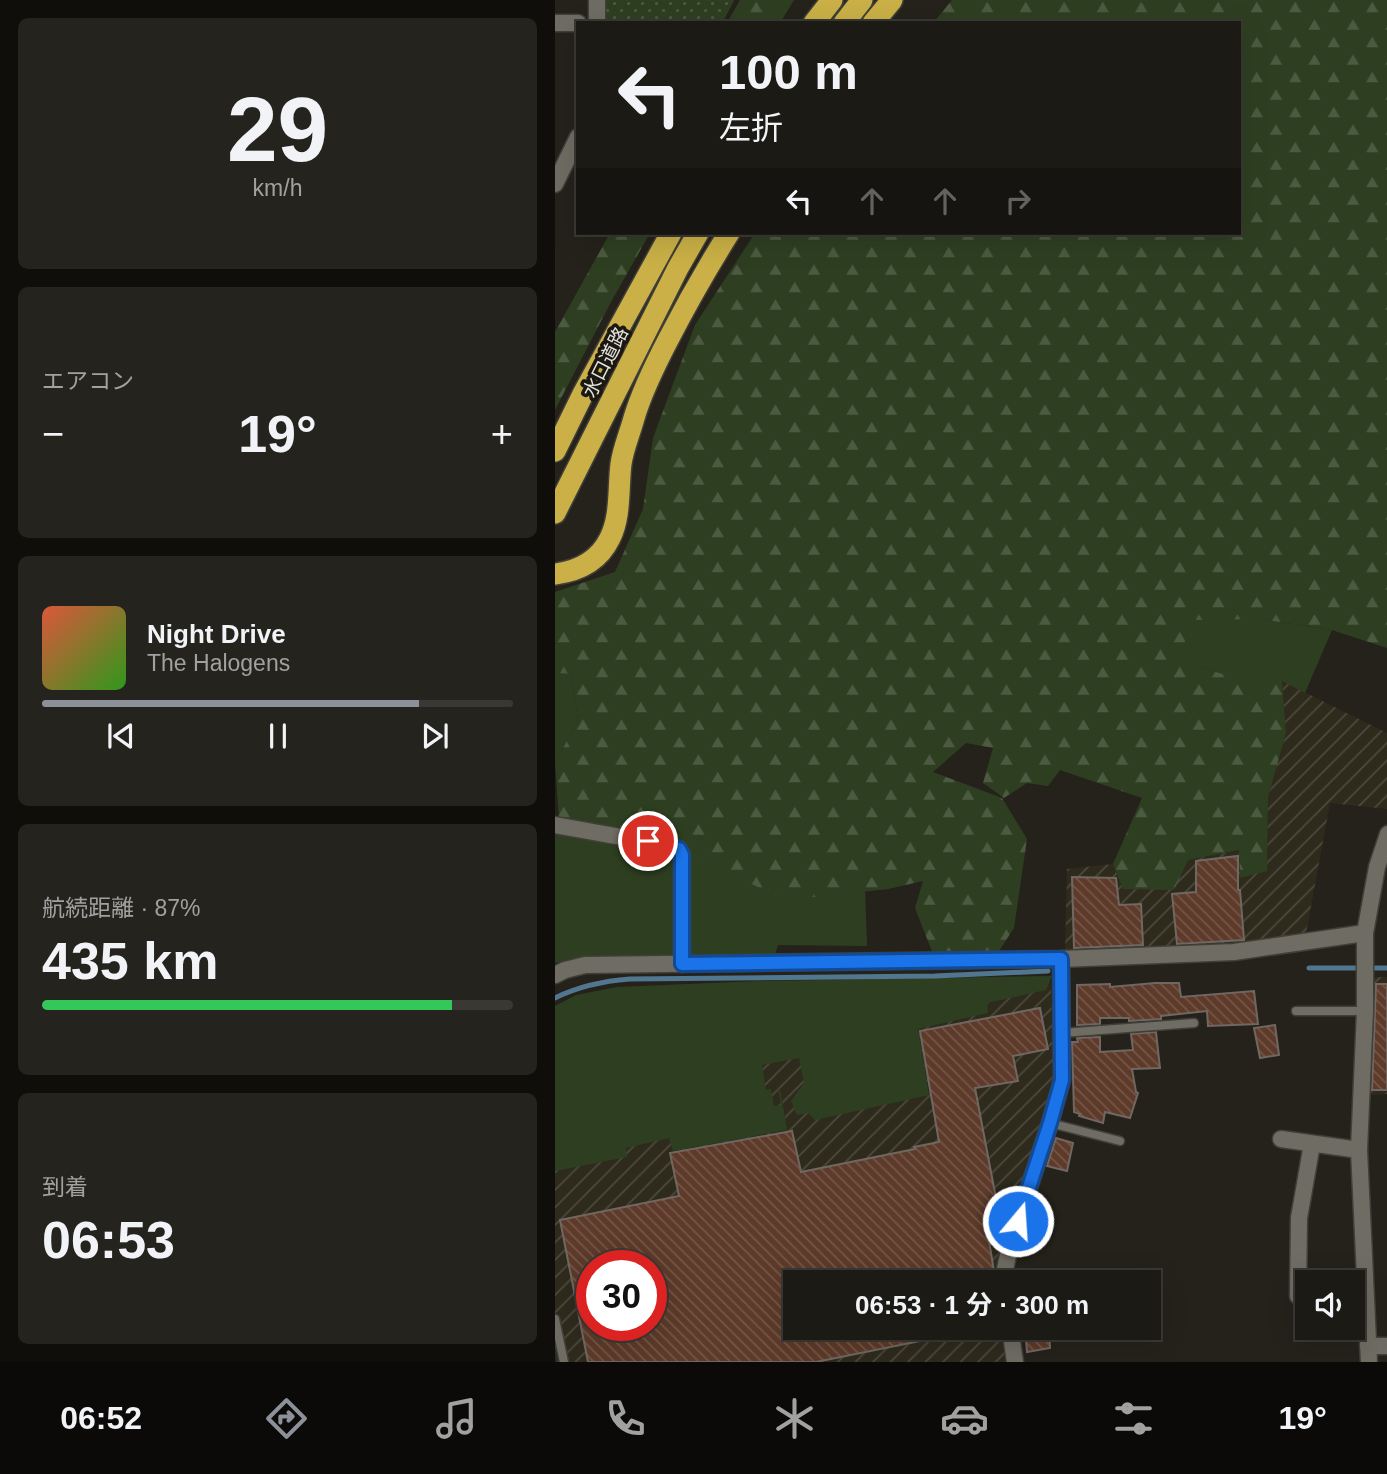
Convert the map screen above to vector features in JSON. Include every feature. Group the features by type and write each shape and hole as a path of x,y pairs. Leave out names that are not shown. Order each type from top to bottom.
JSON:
{"highway":[{"path":"799,21 813,0"},
{"path":"816,21 832,0"},
{"path":"846,21 862,0"},
{"path":"875,21 892,0"},
{"name":"水口道路","path":"555,451 670,235"},
{"name":"水口道路","path":"555,513 697,235"},
{"path":"555,574 570,572 586,565 598,556 609,540 617,523 622,461 635,414 677,323 728,235"}],"street":[{"path":"597,0 597,21"},
{"path":"555,23 576,23"},
{"path":"555,184 576,141"},
{"path":"555,825 679,849 682,855 682,964"},
{"path":"1387,834 1377,867 1365,933 1365,1011 1359,1150 1369,1354 1387,1346"},
{"path":"555,975 585,965 1061,959 1234,952 1365,933"},
{"path":"1005,1270 1010,1246 1062,1080 1061,959"},
{"path":"1281,1139 1359,1150"},
{"path":"1298,1270 1299,1218 1312,1144"},
{"path":"1012,1340 1015,1362"}],"lane":[{"path":"1296,1011 1365,1011"},
{"path":"1062,1033 1194,1023"},
{"path":"1050,1123 1120,1141"},
{"path":"555,1319 564,1362"}],"shaded area":[{"path":"1282,681 1387,733 1387,809 1330,803 1306,934 1235,944 1065,953 1067,869 1113,864 1123,889 1188,860 1240,850 1267,871 1268,797 1286,733"},
{"path":"1369,977 1387,977 1387,1094 1368,1095"},
{"path":"1051,983 1054,1080 1002,1246 999,1270 783,1270 783,1340 1002,1340 1005,1362 555,1362 555,1009 659,986"}],"green space":[{"path":"605,0 734,1 723,21 606,21"},
{"path":"740,0 794,0 781,21 728,21"},
{"path":"952,0 1387,0 1387,648 1332,630 1261,619 1185,620 1185,660 1243,679 1282,681 1286,733 1268,797 1267,871 1240,878 1239,850 1188,860 1174,890 1123,889 1113,864 1142,798 1060,770 1048,786 1027,783 1004,798 983,783 993,748 966,743 933,772 1002,798 1027,839 1014,928 997,954 933,954 915,908 923,881 888,889 786,900 684,853 559,819 555,763 578,720 571,674 555,673 555,592 615,572 643,509 653,438 695,325 754,235 1241,235 1241,21 935,21"},
{"path":"609,235 649,235 555,410 555,332"},
{"path":"1185,619 1261,619 1332,630 1305,693 1282,681 1261,683 1229,677 1184,660"},
{"path":"555,673 571,674 578,720 555,763"},
{"path":"555,828 677,850 679,959 555,963"},
{"path":"684,854 865,887 867,946 778,945 774,958 685,958"},
{"path":"1052,976 1046,990 987,1003 988,1013 918,1029 929,1095 815,1120 808,1113 797,1115 791,1101 804,1083 799,1058 762,1065 766,1090 771,1089 774,1106 781,1105 780,1089 787,1130 673,1151 669,1138 626,1148 627,1157 555,1171 555,1006 576,995 617,987 759,981"}],"building":[{"path":"1238,856 1238,890 1244,940 1177,944 1172,894 1196,892 1196,861"},
{"path":"1072,877 1116,878 1119,905 1141,904 1143,945 1074,948"},
{"path":"1179,983 1181,997 1254,991 1258,1024 1208,1026 1207,1011 1161,1016 1161,1019 1129,1021 1129,1018 1100,1018 1100,1024 1077,1025 1077,985 1110,984 1110,987"},
{"path":"1376,984 1387,984 1387,1090 1372,1090"},
{"path":"1040,1008 1048,1049 1013,1056 1018,1081 975,1088 999,1214 985,1217 994,1270 783,1270 783,1340 925,1340 816,1362 588,1362 584,1341 667,1341 667,1250 576,1250 576,1301 560,1220 679,1196 670,1153 792,1131 801,1172 939,1142 920,1031"},
{"path":"1275,1025 1279,1055 1260,1058 1254,1028"},
{"path":"1156,1032 1160,1068 1132,1069 1138,1093 1130,1118 1105,1112 1103,1123 1074,1112 1072,1042 1078,1042 1077,1038 1100,1037 1100,1052 1133,1050 1131,1034"},
{"path":"1056,1138 1073,1143 1067,1171 1047,1166"},
{"path":"1026,1340 1050,1340 1050,1348 1027,1352"}],"waterway":[{"path":"1309,968 1388,968"},
{"path":"555,998 591,985 630,979 935,976 1048,971"}],"route":[{"path":"648,841 679,849 682,855 682,964 1061,959 1062,1080 1018,1221"}]}
